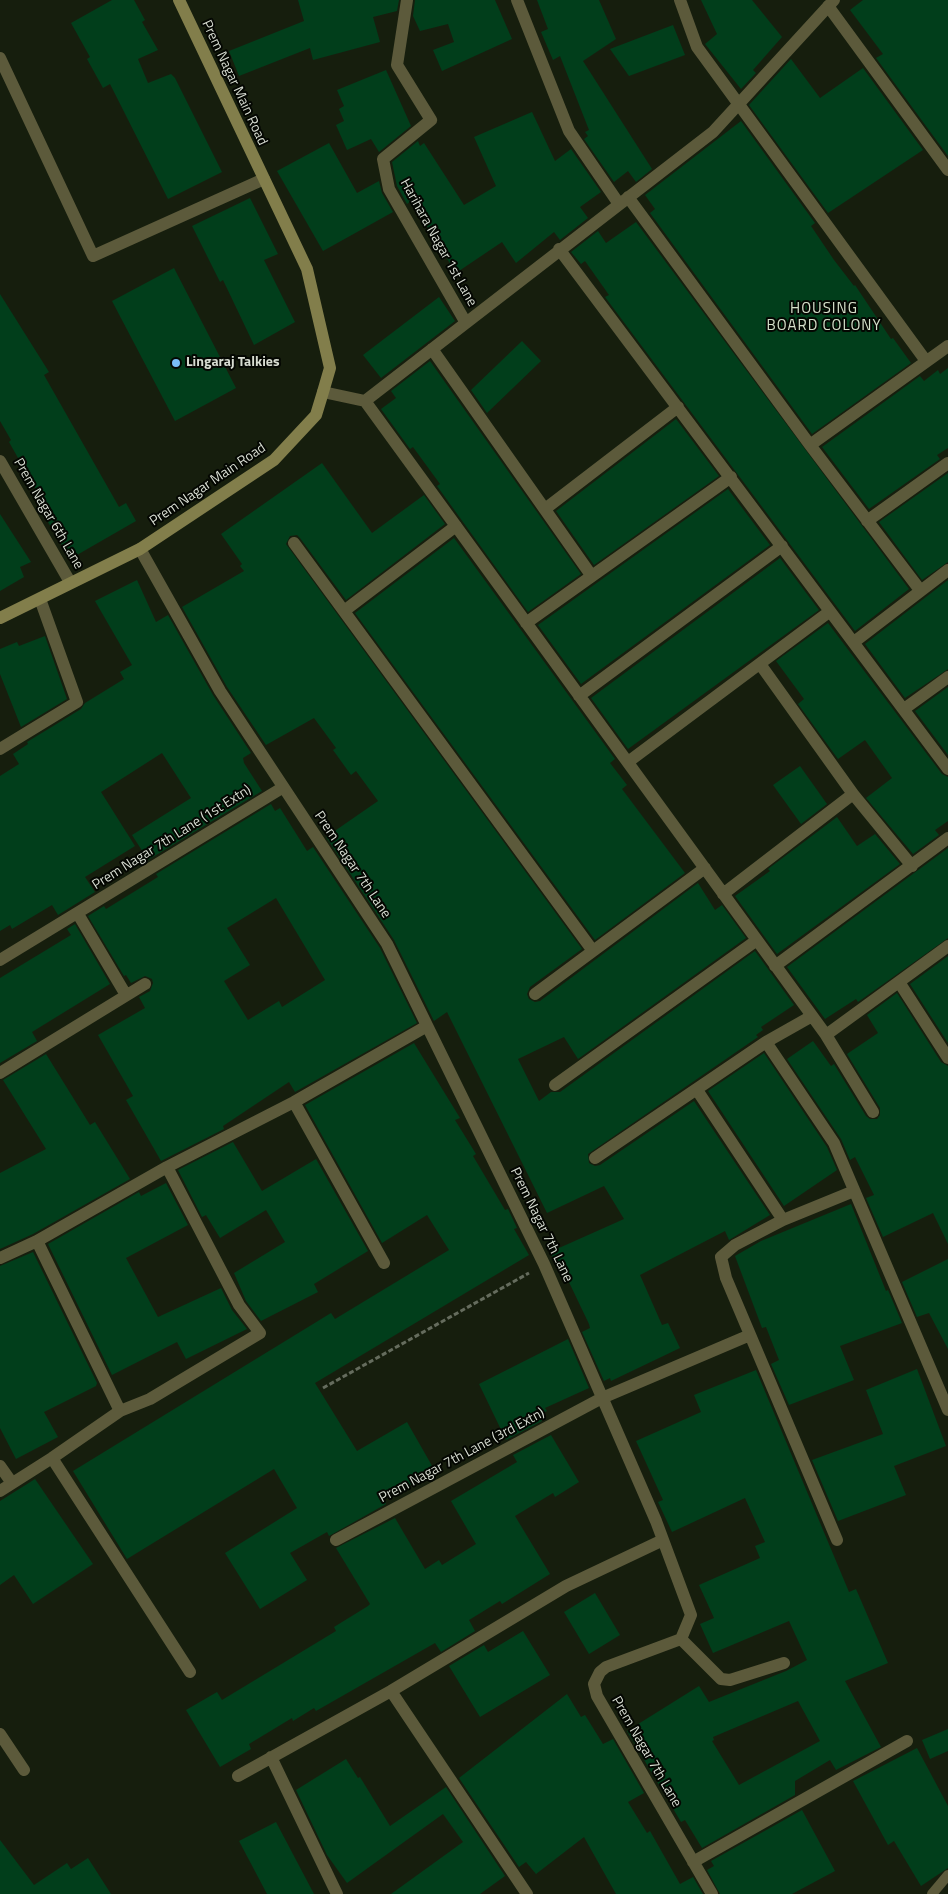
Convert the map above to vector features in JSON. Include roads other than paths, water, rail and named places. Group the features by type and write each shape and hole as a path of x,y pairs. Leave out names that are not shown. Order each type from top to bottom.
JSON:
{"street":[{"name":"Prem Nagar Main Road","path":"0,618 140,549 274,460 316,415 330,368 307,269 178,0"},
{"name":"Harihara Nagar 1st Lane","path":"407,0 397,65 431,120 383,160 389,189 466,323"},
{"path":"516,0 569,131 920,590"},
{"path":"680,0 697,47 926,361"},
{"path":"365,401 559,249 713,132 739,106 831,3 948,170"},
{"path":"0,58 93,256 264,179"},
{"path":"559,249 948,769"},
{"path":"810,445 948,346"},
{"path":"432,349 591,575"},
{"path":"323,392 365,401 826,1035 874,1112"},
{"path":"545,509 678,407"},
{"name":"Prem Nagar 6th Lane","path":"0,461 70,582"},
{"path":"868,521 948,463"},
{"path":"526,623 731,477"},
{"path":"344,611 456,526"},
{"path":"294,543 593,951"},
{"path":"579,696 782,546"},
{"name":"Prem Nagar 7th Lane","path":"140,549 220,691 282,788 387,944 544,1264 663,1540 691,1615 681,1638 606,1666 600,1672 594,1684 597,1696 712,1894"},
{"path":"854,642 948,570"},
{"path":"0,749 77,702 40,599"},
{"path":"628,762 829,612"},
{"path":"760,664 853,794 912,866"},
{"path":"904,709 948,677"},
{"name":"Prem Nagar 7th Lane (1st Extn)","path":"0,960 282,788"},
{"path":"723,894 853,794"},
{"path":"775,966 948,838"},
{"path":"535,994 705,868"},
{"path":"78,914 126,995"},
{"path":"555,1085 756,940"},
{"path":"826,1035 948,946"},
{"path":"899,982 948,1058"},
{"path":"0,1073 145,984"},
{"path":"595,1158 766,1042 812,1016"},
{"path":"0,1258 37,1241 167,1167 294,1102 427,1026"},
{"path":"766,1042 834,1143 948,1410"},
{"path":"697,1090 783,1220"},
{"path":"294,1102 384,1263"},
{"path":"0,1490 52,1458 120,1411 150,1399 260,1332 239,1305 167,1167"},
{"path":"837,1540 726,1278 722,1257 735,1245 783,1220 854,1191"},
{"path":"37,1241 120,1411"},
{"name":"Prem Nagar 7th Lane (3rd Extn)","path":"336,1540 602,1398 750,1335"},
{"path":"52,1458 190,1672"},
{"path":"0,1466 12,1482"},
{"path":"238,1776 391,1692 566,1586 663,1540"},
{"path":"681,1638 721,1679 730,1680 784,1663"},
{"path":"391,1692 523,1892"},
{"path":"0,1734 24,1770"},
{"path":"693,1862 907,1741"},
{"path":"271,1757 337,1894"}],"lane":[{"path":"932,1894 948,1875"}],"place":[{"name":"Lingaraj Talkies","path":"176,363"}],"district":[{"name":"HOUSING BOARD COLONY","path":"824,318"}]}
